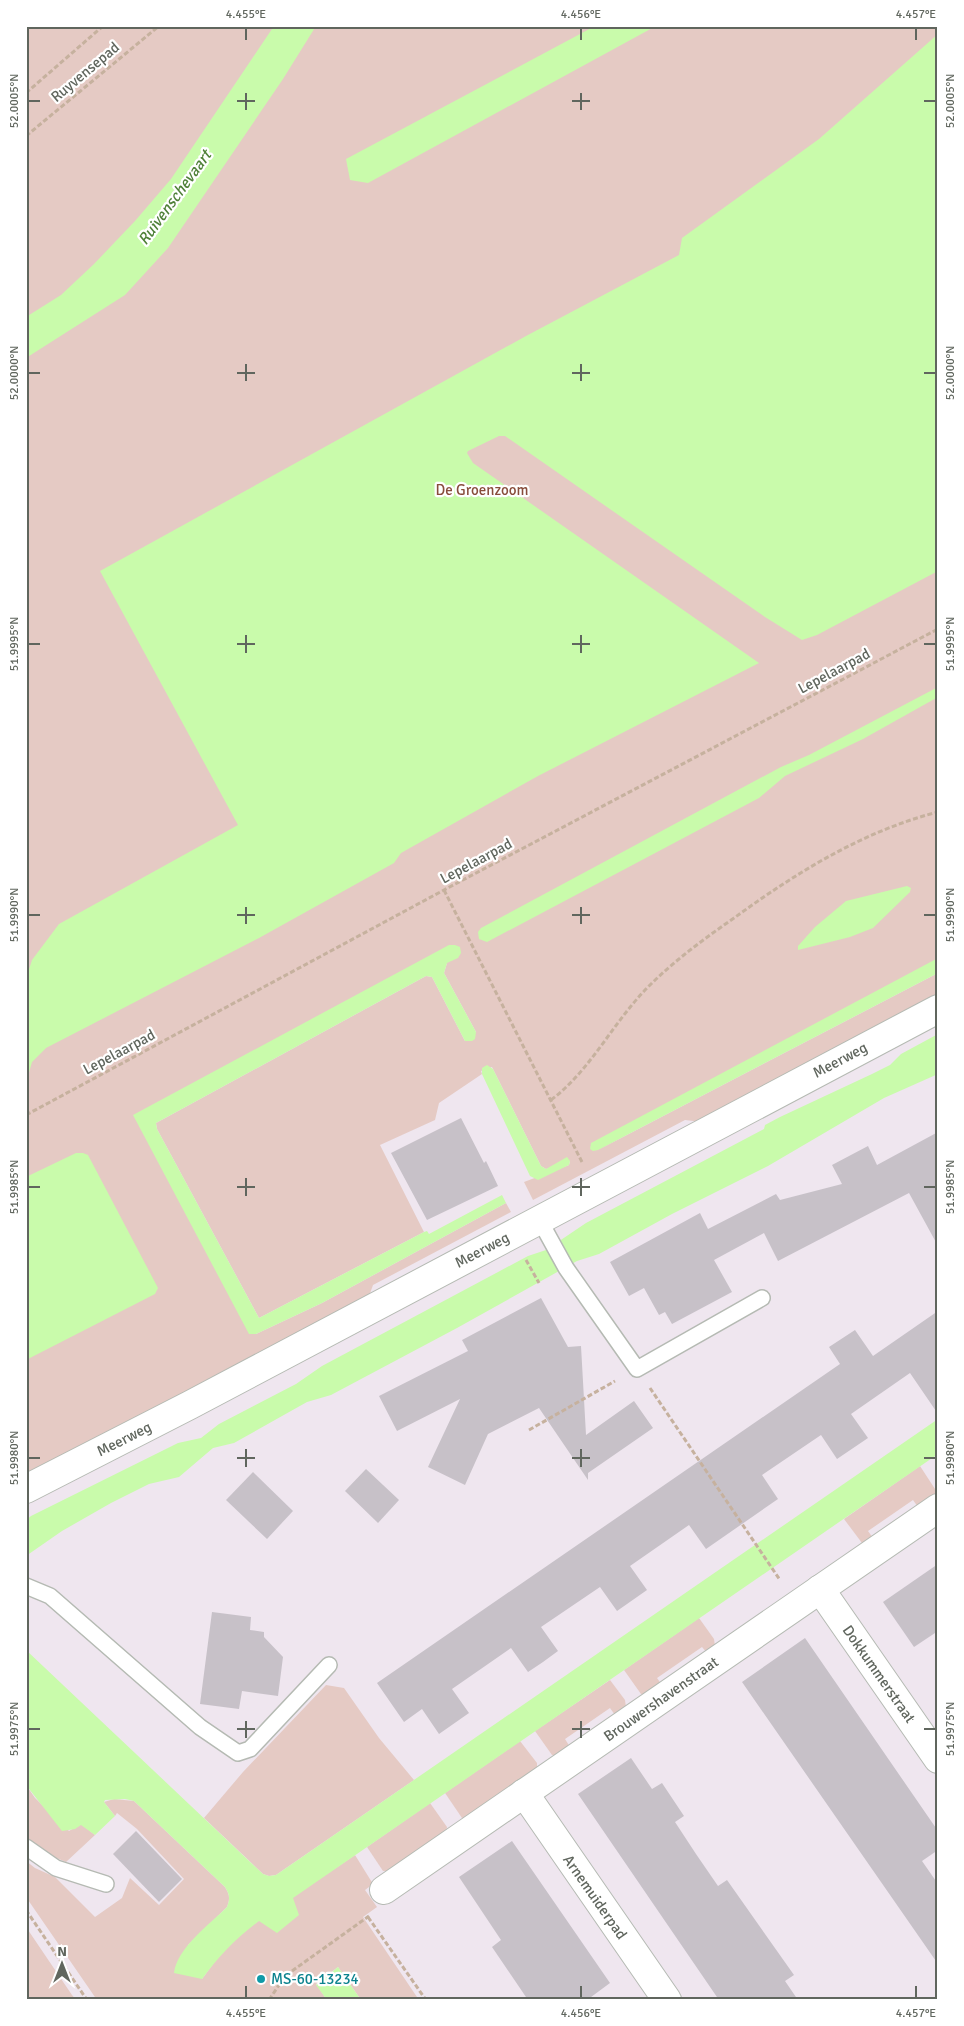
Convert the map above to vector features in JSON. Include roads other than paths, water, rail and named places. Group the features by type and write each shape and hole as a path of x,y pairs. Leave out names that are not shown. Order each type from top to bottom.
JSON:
{"street":[{"name":"Meerweg","path":"26,1489 198,1400 546,1231 596,1190 938,1009"},
{"name":"Brouwershavenstraat","path":"384,1890 938,1508"},
{"name":"Dokkummerstraat","path":"820,1590 938,1759"},
{"name":"Arnemuiderpad","path":"524,1794 667,2000"}],"lane":[{"path":"546,1231 566,1268 637,1369 762,1298"},
{"path":"26,1586 50,1596 200,1727 238,1753 250,1749 329,1665"},
{"path":"26,1847 56,1868 106,1884"}],"water":[{"name":"Ruivenschevaart","path":"274,26 316,26 283,79 168,248 125,295 26,358 26,317 61,295 94,264 135,221 171,179"},
{"path":"595,26 656,26 368,183 350,180 346,159"},
{"path":"938,34 938,571 817,635 802,640 765,617 505,436 499,436 468,451 467,453 473,463 759,663 538,776 401,853 394,863 259,938 46,1048 32,1062 26,1083 26,979 32,960 59,924 238,825 100,571 526,336 679,255 682,238 819,139"},
{"path":"938,687 938,697 863,739 785,776 759,798 487,942 479,939 478,932 481,928 781,767 809,755"},
{"path":"907,886 911,888 910,892 873,928 850,937 798,950 798,946 815,927 846,901"},
{"path":"449,945 460,947 461,953 458,958 447,963 444,973 476,1032 475,1039 472,1041 465,1041 432,977 426,976 156,1123 157,1129 259,1318 424,1232 427,1231 429,1234 502,1195 506,1203 322,1303 256,1334 249,1334 133,1115"},
{"path":"938,958 938,973 598,1150 593,1151 590,1149 591,1143"},
{"path":"938,1034 938,1074 884,1098 768,1166 672,1214 599,1254 577,1261 331,1395 307,1402 234,1443 213,1448 179,1477 149,1484 111,1503 62,1531 26,1556 26,1520 31,1516 178,1443 201,1438 219,1424 296,1384 322,1366 528,1256 546,1250 586,1223 764,1129 765,1125 780,1117 890,1065 901,1054"},
{"path":"487,1065 493,1069 541,1166 546,1169 567,1157 570,1161 569,1165 538,1180 530,1176 482,1074 482,1068"},
{"path":"76,1153 88,1155 158,1288 155,1294 26,1360 26,1177"},
{"path":"938,1419 938,1454 293,1898 299,1915 277,1933 259,1921 228,1948 202,1979 174,1973 176,1964 188,1946 227,1907 229,1897 225,1887 134,1801 125,1799 105,1800 104,1802 115,1816 95,1835 81,1825 75,1829 62,1831 26,1785 26,1650 263,1874 269,1876 276,1875"},
{"path":"338,1967 361,2000 327,2000 316,1985"}],"place":[{"name":"MS-60-13234","path":"261,1979"}],"park label":[{"name":"De Groenzoom","path":"482,490"}]}
